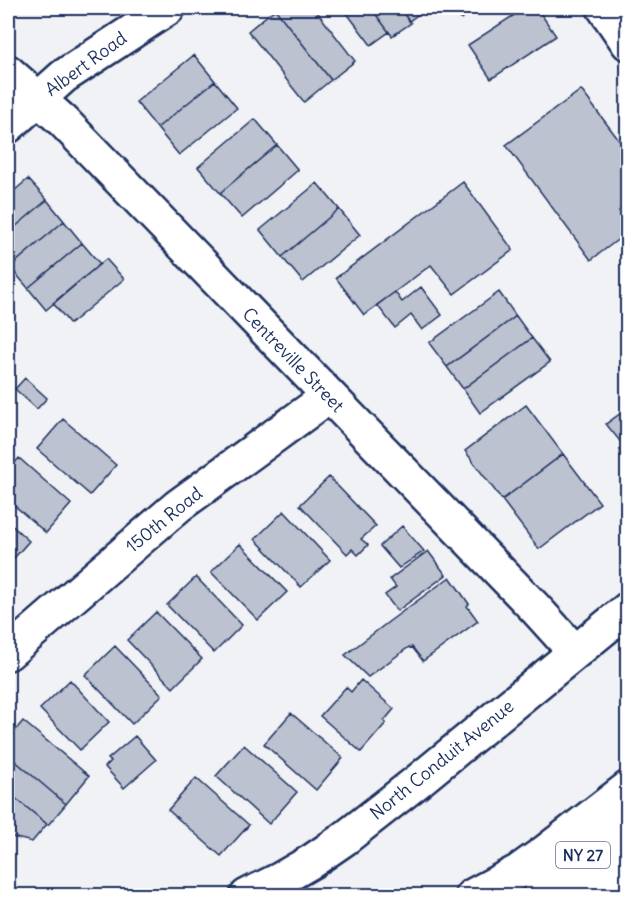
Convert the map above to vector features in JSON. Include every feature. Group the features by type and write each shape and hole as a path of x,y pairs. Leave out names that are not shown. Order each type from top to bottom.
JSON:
{"main road":[{"name":"Albert Road","path":"8,126 64,76 168,8"},
{"path":"604,8 627,44"},
{"name":"Centreville Street","path":"8,72 71,129 575,652"},
{"name":"150th Road","path":"8,653 178,506 329,396"},
{"name":"North Conduit Avenue","path":"247,896 302,867 344,839 627,609"},
{"path":"472,896 519,871 544,854 627,788"},
{"name":"NY 27","path":"539,896 627,814"},
{"path":"583,896 627,858"}],"building":[{"path":"314,8 355,61 331,80 275,9"},
{"path":"343,8 371,8 389,32 371,45"},
{"path":"371,8 399,8 411,23 392,36"},
{"path":"399,8 427,8 409,21"},
{"path":"453,8 478,8 461,19"},
{"path":"525,8 537,8 556,36 491,79 468,45"},
{"path":"275,9 331,80 304,102 248,31"},
{"path":"194,55 215,81 157,128 136,102"},
{"path":"215,81 237,108 179,155 157,128"},
{"path":"581,90 628,152 628,204 619,211 628,223 628,232 591,260 506,145"},
{"path":"255,119 277,145 220,193 198,167"},
{"path":"277,145 298,170 242,218 220,193"},
{"path":"28,179 47,200 8,233 8,196"},
{"path":"463,182 513,250 454,294 431,265 364,315 336,278"},
{"path":"317,183 339,209 282,257 260,230"},
{"path":"47,200 64,221 10,267 8,233"},
{"path":"339,209 360,235 303,282 282,257"},
{"path":"64,221 82,243 28,288 10,267"},
{"path":"82,243 100,264 46,310 28,288"},
{"path":"106,259 124,279 70,324 53,303"},
{"path":"421,287 442,315 422,330 411,315 395,328 377,305 395,292 402,302"},
{"path":"499,292 516,316 447,367 429,343"},
{"path":"516,316 532,338 463,389 447,367"},
{"path":"532,338 550,362 480,413 463,389"},
{"path":"25,378 47,398 37,409 15,389"},
{"path":"526,405 563,454 502,500 465,451"},
{"path":"628,408 628,451 606,424"},
{"path":"63,419 116,465 90,495 37,449"},
{"path":"563,454 600,503 539,549 502,500"},
{"path":"19,458 71,504 46,533 8,500 8,471"},
{"path":"329,477 376,526 361,539 368,545 358,555 352,549 347,554 300,505"},
{"path":"284,511 330,560 301,587 255,539"},
{"path":"8,522 29,541 8,565"},
{"path":"402,526 424,551 399,568 380,546"},
{"path":"240,544 287,592 258,620 211,572"},
{"path":"428,551 446,575 397,611 385,595 396,587 390,579"},
{"path":"196,577 242,625 214,653 167,605"},
{"path":"450,577 478,621 423,661 412,647 409,647 368,677 345,655 391,620"},
{"path":"156,612 202,659 173,688 127,640"},
{"path":"115,646 162,695 132,724 85,675"},
{"path":"70,680 109,722 80,750 40,709"},
{"path":"361,680 394,709 384,721 386,723 361,752 320,716 346,687 351,692"},
{"path":"291,713 343,758 316,790 264,744"},
{"path":"23,721 89,776 66,804 8,755 8,739"},
{"path":"135,736 156,760 124,788 105,767 111,761 108,759"},
{"path":"244,745 297,792 269,824 216,776"},
{"path":"8,755 66,804 48,825 8,792"},
{"path":"196,778 249,825 221,856 168,810"},
{"path":"8,792 47,824 32,842 8,836"}]}
